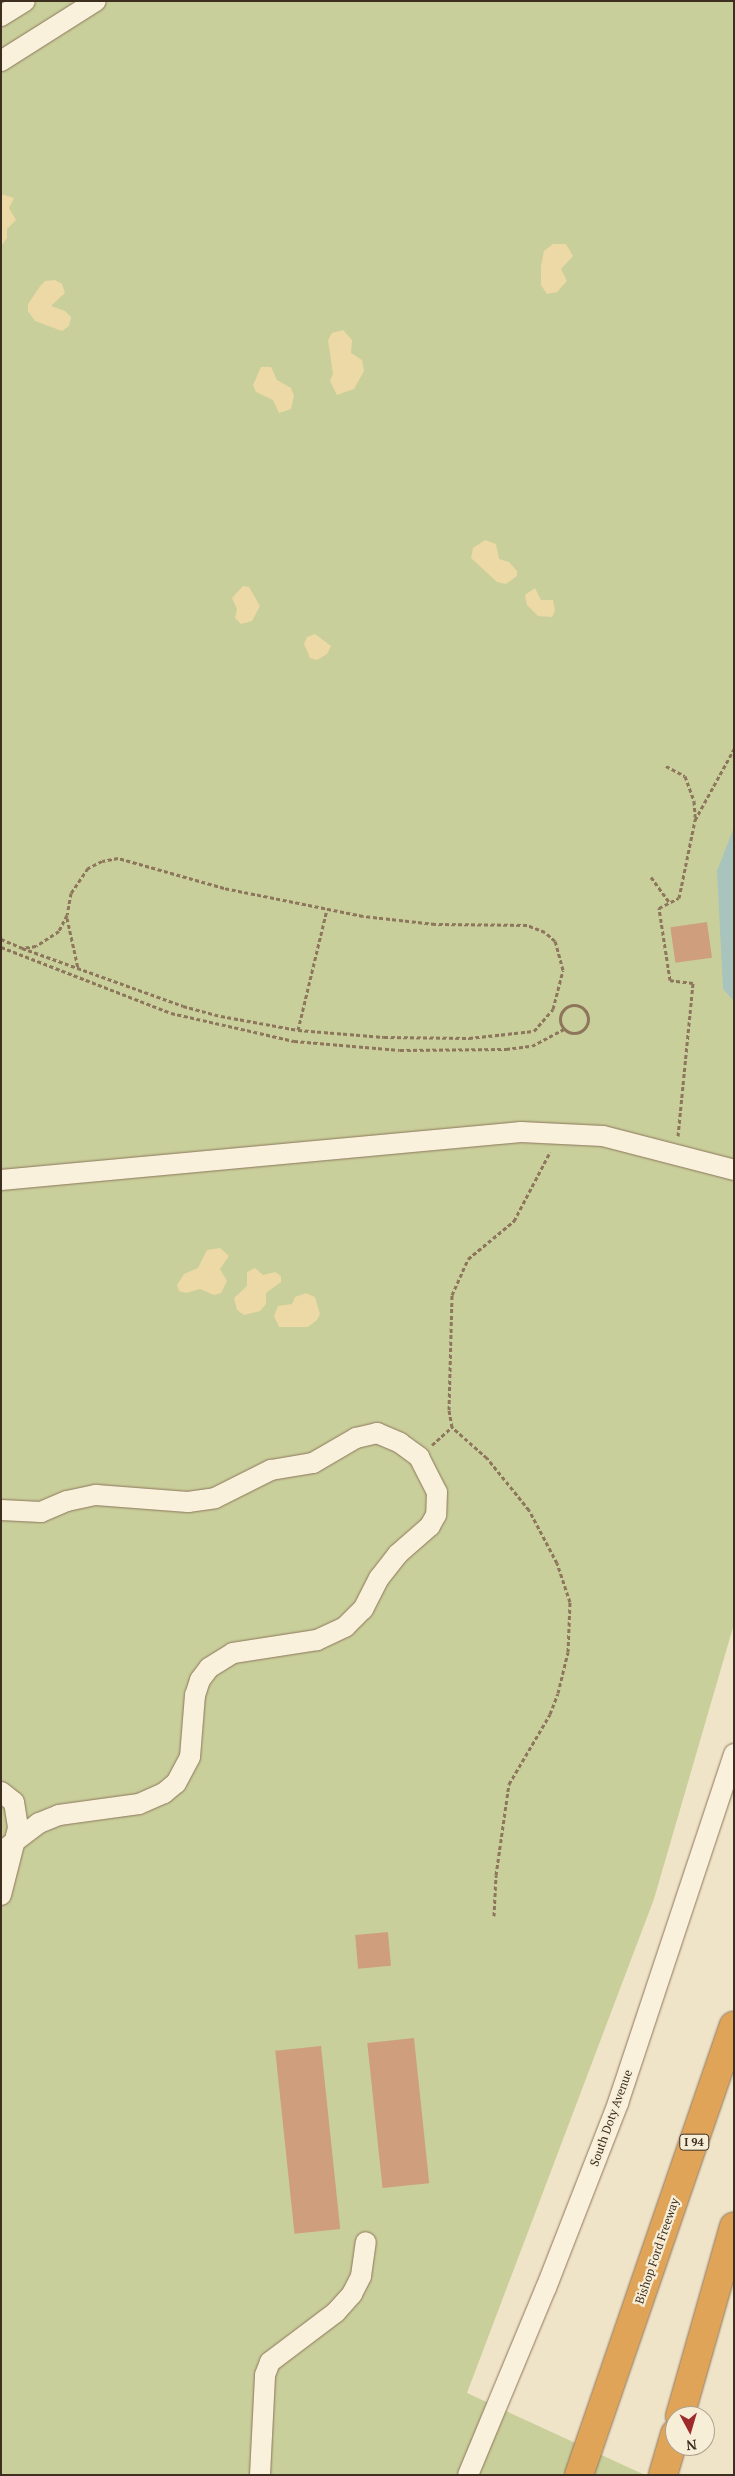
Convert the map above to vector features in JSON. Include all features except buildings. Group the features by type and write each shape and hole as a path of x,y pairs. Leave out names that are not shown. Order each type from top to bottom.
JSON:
{"highway":[{"name":"Bishop Ford Freeway","path":"579,2473 734,2026"},
{"path":"683,2406 734,2227"},
{"path":"664,2475 669,2456"}],"street":[{"path":"1,16 25,1"},
{"path":"1,61 96,1"},
{"path":"1,1180 476,1134 562,1133 602,1136 734,1170"},
{"path":"1,1510 41,1512 67,1501 96,1494 188,1502 215,1498 271,1470 313,1463 356,1438 377,1433 400,1443 419,1457 438,1492 436,1515 430,1526 389,1565 355,1619 316,1640 232,1652 209,1668 200,1680 195,1695 190,1757 176,1784 164,1793 139,1804 59,1815 39,1823 8,1847"},
{"name":"South Doty Avenue","path":"468,2475 546,2288 618,2103 734,1754"},
{"path":"1,1792 14,1802 17,1812 8,1847 1,1895"},
{"path":"260,2475 265,2375 270,2362 336,2312 352,2294 361,2276 366,2242"}],"path":[{"path":"676,1154 693,983 670,980 659,908 679,898 695,820 734,749"},
{"path":"666,766 679,771 689,784 695,820"},
{"path":"1,939 22,948 183,1006 298,1030 426,1039 521,1034 540,1028 559,995 563,970 560,955 550,936 537,928 519,924 408,922 327,909 224,888 118,858 95,864 82,875 71,892 67,915 69,940 78,968"},
{"path":"651,877 670,903"},
{"path":"298,1030 327,909"},
{"path":"22,948 49,939 59,931 67,915"},
{"path":"1,947 171,1014 294,1041 400,1050 506,1049 532,1046 564,1029"},
{"path":"577,1005 587,1012 588,1023 581,1032 574,1034 564,1029 560,1020 565,1008 577,1005"},
{"path":"494,1916 496,1875 509,1784 550,1714 558,1693 569,1642 570,1602 557,1563 529,1510 487,1458 452,1427 449,1410 452,1355 451,1313 455,1282 468,1259 514,1222 562,1133"},
{"path":"419,1457 452,1427"}],"green space":[{"path":"1,1 734,1 734,1624 654,1899 467,2393 645,2475 1,2475"}],"sand":[{"path":"1,194 14,198 9,208 16,220 7,229 7,238 1,246"},
{"path":"553,244 566,244 573,256 561,269 567,281 557,292 547,294 541,285 541,266 544,251"},
{"path":"55,280 62,284 65,293 51,306 65,311 71,317 69,326 62,331 35,321 28,311 28,304 41,285 45,281"},
{"path":"343,330 352,340 351,353 362,360 364,371 354,389 337,395 330,381 333,374 328,340 332,333"},
{"path":"261,367 271,367 277,380 291,388 294,396 291,409 279,413 273,400 256,392 253,385"},
{"path":"485,540 496,544 499,559 509,562 517,571 517,576 506,584 497,582 471,558 473,548"},
{"path":"243,586 249,587 260,606 252,621 241,624 235,618 237,609 232,598"},
{"path":"535,588 541,600 553,600 555,611 552,617 538,616 527,605 525,595"},
{"path":"315,634 331,646 327,654 317,660 310,658 304,644 307,637"},
{"path":"220,1248 229,1256 220,1269 227,1281 221,1293 214,1295 200,1289 186,1293 179,1291 177,1285 184,1274 198,1268 207,1250"},
{"path":"255,1268 263,1275 275,1272 281,1276 281,1282 266,1293 266,1304 260,1311 244,1315 237,1310 234,1298 247,1286 247,1272"},
{"path":"306,1293 315,1297 320,1314 317,1320 308,1327 279,1327 274,1316 278,1306 292,1304 295,1297"}],"water":[{"path":"734,827 734,1001 723,989 717,871"}]}
